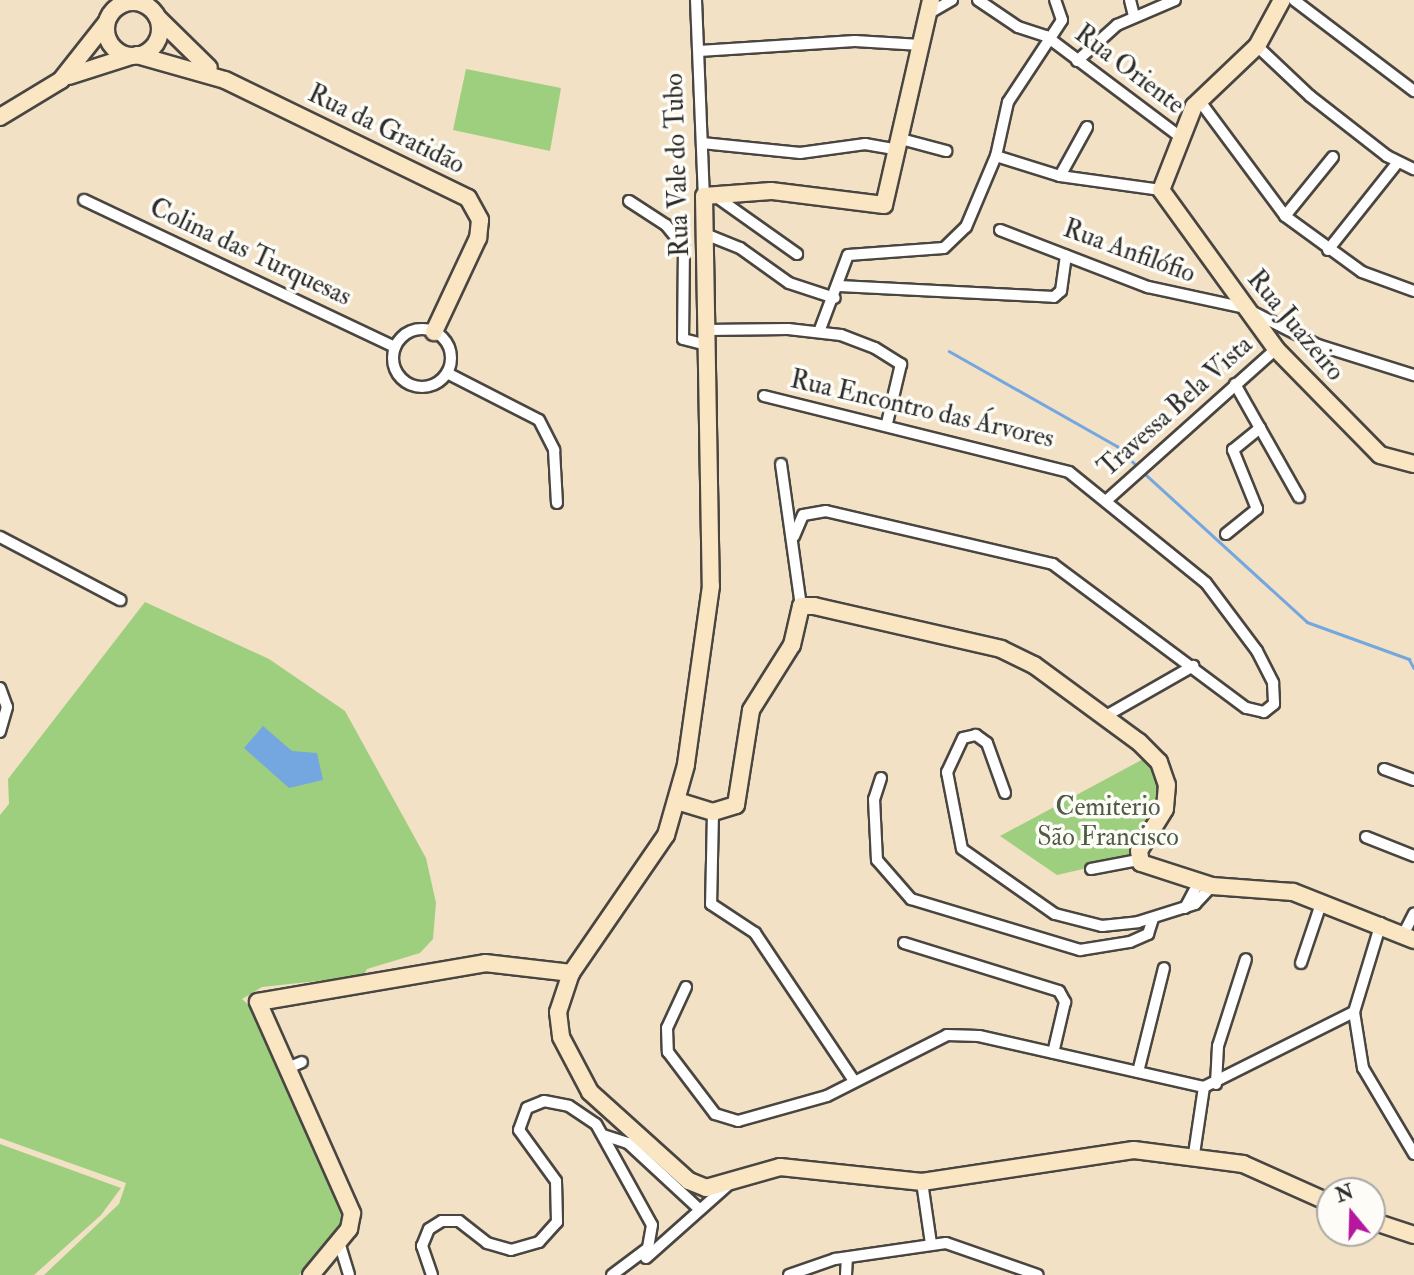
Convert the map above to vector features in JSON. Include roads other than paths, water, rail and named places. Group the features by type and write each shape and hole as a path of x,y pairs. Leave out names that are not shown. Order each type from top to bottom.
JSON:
{"main road":[{"path":"115,0 108,20 111,44 134,55"},
{"path":"1161,190 1179,136 1199,100 1257,46 1282,0"},
{"path":"0,117 61,80 134,55 158,38 153,10 130,2 108,20 61,80"},
{"path":"711,197 771,191 878,206 886,201 932,5"},
{"name":"Rua da Gratidão","path":"153,10 225,80"},
{"name":"Rua da Gratidão","path":"134,55 225,80 461,193 474,205 478,238 434,332"},
{"name":"Rua Juazeiro","path":"1161,190 1276,349 1380,455 1414,464"},
{"name":"Rua Vale do Tubo","path":"571,973 666,835 684,803 711,586 705,234 711,197"},
{"path":"684,803 713,812 729,810 739,798 751,710 792,645 801,606 1001,649 1139,742 1165,773 1164,809 1139,860 1205,884 1264,883 1322,901 1409,936"},
{"path":"311,1275 341,1245 352,1213 295,1065 258,1002 475,964 571,973 558,1025 582,1083 689,1181 706,1188 727,1186 780,1167 922,1182 1112,1150 1194,1154 1267,1172 1316,1196"},
{"path":"1386,1226 1414,1236"}],"street":[{"name":"Rua Vale do Tubo","path":"696,0 702,143 711,197"},
{"path":"932,5 951,0"},
{"name":"Rua Oriente","path":"978,0 1018,27 1046,36 1179,136"},
{"path":"819,332 851,253 944,248 955,242 996,156 1008,102 1046,36 1062,20 1055,0"},
{"path":"1130,0 1134,16"},
{"path":"1077,61 1134,16 1175,0"},
{"path":"1294,0 1412,87"},
{"path":"699,51 855,41 921,46"},
{"path":"1257,46 1310,96 1398,162 1414,169"},
{"path":"1199,100 1285,216 1328,250 1414,291"},
{"path":"1060,176 1087,127"},
{"path":"702,143 800,153 865,144 900,144 946,151"},
{"path":"996,156 1060,176 1161,190"},
{"path":"1285,216 1334,157"},
{"path":"1328,250 1398,162"},
{"path":"711,197 797,254"},
{"name":"Colina das Turquesas","path":"85,200 395,347"},
{"path":"629,201 666,225 684,247 683,339 819,332 853,338 901,364 887,423"},
{"name":"Rua Anfilófio","path":"1000,230 1201,308 1245,308"},
{"path":"705,234 740,248 789,284 835,298"},
{"path":"839,286 921,287 1054,297 1061,291 1066,254"},
{"path":"1245,308 1318,345 1414,376"},
{"path":"411,332 434,332 447,345 447,373 433,385 414,386 394,366 395,347 411,332"},
{"name":"Travessa Bela Vista","path":"1107,500 1276,349"},
{"path":"447,373 539,420 554,450 557,503"},
{"path":"1235,384 1299,497"},
{"name":"Rua Encontro das Árvores","path":"764,396 887,423 1061,467 1107,500 1206,583 1257,651 1273,683 1274,704 1264,712 1245,708 1193,666 1053,564 826,511 803,515 794,536"},
{"path":"1226,534 1257,509 1233,450 1260,428"},
{"path":"780,464 782,507 794,536 801,606"},
{"path":"0,537 120,600"},
{"path":"1104,718 1193,666"},
{"path":"0,688 8,707 0,732"},
{"path":"1005,793 987,743 976,734 963,738 948,761 947,789 957,838 969,856 1071,920 1102,926 1153,919 1185,908 1205,884"},
{"path":"1384,769 1414,780"},
{"path":"881,778 874,799 877,860 911,899 1080,950 1130,942 1147,934 1153,919"},
{"path":"713,812 711,904 755,933 854,1081"},
{"path":"1366,836 1414,856"},
{"path":"1091,869 1139,860"},
{"path":"1301,963 1322,901"},
{"path":"1409,936 1414,913"},
{"path":"1381,923 1354,1012 1363,1068 1414,1154"},
{"path":"904,943 1059,991 1065,1002 1053,1052"},
{"path":"1194,1154 1218,1046 1246,959"},
{"path":"1138,1072 1164,968"},
{"path":"686,987 667,1028 668,1052 715,1114 754,1119 854,1081 947,1035 1053,1052 1210,1086 1354,1012"},
{"path":"432,1275 422,1246 429,1230 442,1221 459,1222 487,1243 511,1250 539,1242 557,1222 556,1181 519,1130 527,1108 544,1101 569,1106 603,1135 628,1143 700,1210"},
{"path":"603,1135 654,1237 612,1275"},
{"path":"922,1182 931,1244"},
{"path":"624,1275 727,1186"},
{"path":"789,1275 846,1258 931,1244 961,1245 1038,1275"},
{"path":"341,1245 349,1275"},
{"path":"846,1258 846,1275"}],"water":[{"path":"263,726 292,751 317,753 323,780 289,788 244,748"}],"waterway":[{"path":"949,351 1117,446 1135,464"},
{"path":"1143,472 1307,622 1409,659 1414,668"}],"park label":[{"name":"Cemiterio São Francisco","path":"1108,823"}]}
